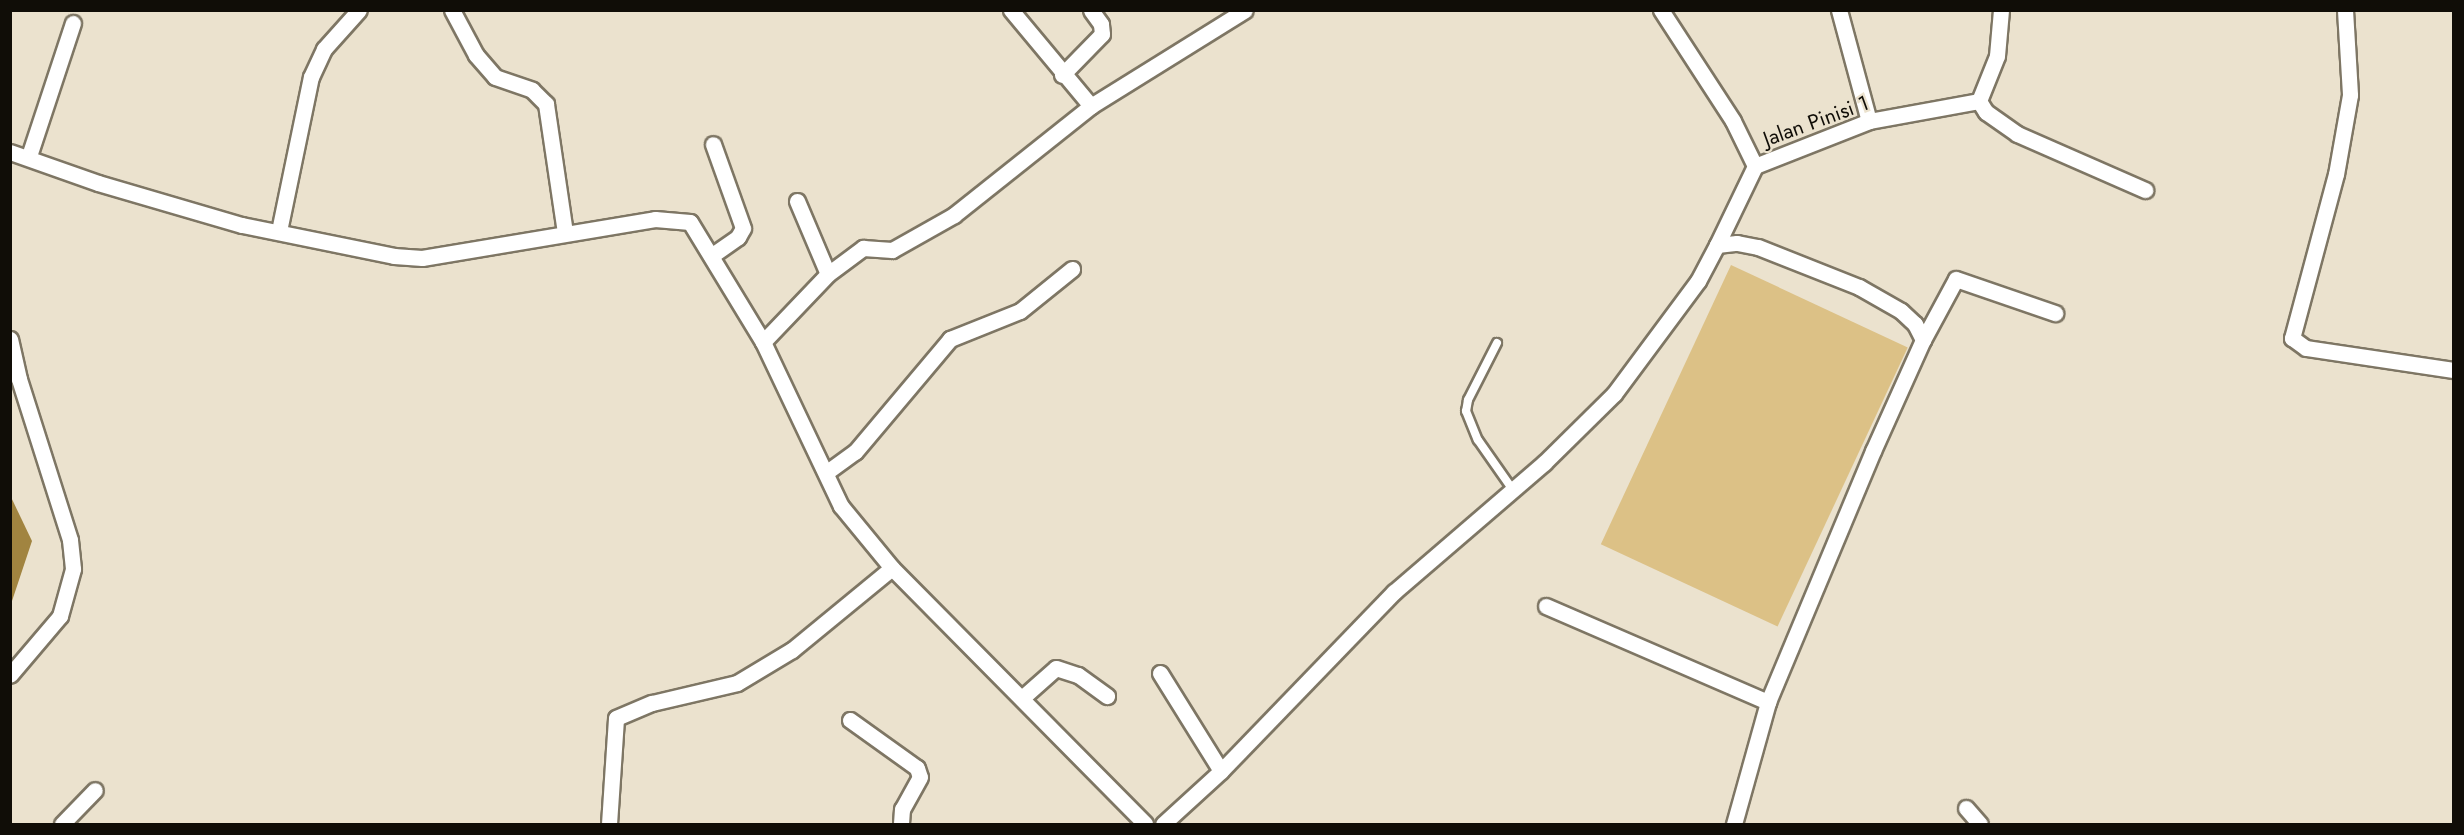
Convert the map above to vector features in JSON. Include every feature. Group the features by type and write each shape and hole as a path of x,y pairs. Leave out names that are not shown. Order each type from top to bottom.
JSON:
{"street":[{"path":"279,231 311,77 324,49 359,10"},
{"path":"452,10 476,55 495,77 532,90 546,104 565,233"},
{"path":"1011,10 1062,75 1091,106"},
{"path":"1062,75 1102,34 1101,24 1091,10"},
{"path":"763,342 828,274 867,246 892,250 954,215 1091,106 1245,10"},
{"path":"1661,10 1733,121 1755,166"},
{"path":"1839,10 1869,121"},
{"path":"2001,10 1996,57 1978,101 1986,112 2017,134 2145,190"},
{"path":"2345,10 2350,95 2336,174 2292,338 2306,348 2454,370"},
{"path":"29,156 73,23"},
{"name":"Jalan Pinisi 1","path":"1162,825 1221,771 1394,592 1513,490 1614,394 1698,281 1755,166 1869,121 1978,101"},
{"path":"711,256 738,237 743,228 713,144"},
{"path":"10,152 29,156 98,183 242,225 394,256 422,258 565,233 681,218 690,222 763,342 842,506 892,568 1145,825"},
{"path":"797,201 828,274"},
{"path":"1717,245 1737,243 1758,247 1859,287 1900,311 1915,324 1923,340"},
{"path":"826,472 855,452 950,339 1020,311 1072,269"},
{"path":"1734,825 1768,702 1923,340 1956,279 2055,313"},
{"path":"10,339 22,390 70,540 73,570 60,616 10,675"},
{"path":"609,825 616,718 652,704 737,683 792,650 892,568"},
{"path":"1546,606 1768,702"},
{"path":"1022,698 1056,668 1078,675 1107,696"},
{"path":"1160,673 1221,771"},
{"path":"850,720 917,768 920,777 902,809 901,825"},
{"path":"62,825 96,790"},
{"path":"1966,808 1980,825"}],"lane":[{"path":"1497,343 1468,400 1466,411 1478,440 1513,490"}],"shaded area":[{"path":"1731,265 1908,347 1778,627 1601,544"},
{"path":"10,495 32,541 11,604 10,604"}]}
